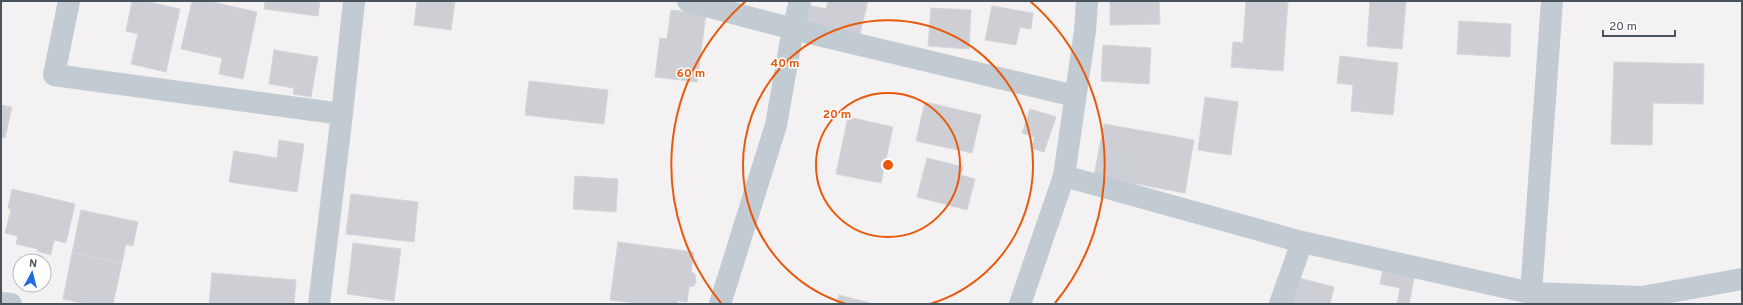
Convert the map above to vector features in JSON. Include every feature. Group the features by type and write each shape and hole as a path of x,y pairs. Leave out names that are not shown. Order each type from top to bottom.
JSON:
{"street":[{"path":"69,1 54,75 342,114"},
{"path":"319,304 354,1"},
{"path":"688,1 793,29 1074,96"},
{"path":"720,304 776,125 793,29 800,1"},
{"path":"1020,304 1064,176 1074,96 1085,31 1087,1"},
{"path":"1530,293 1552,1"},
{"path":"1064,176 1302,242 1530,293 1642,297 1742,279"},
{"path":"1280,304 1302,242"},
{"path":"1,303 11,304"}],"building":[{"path":"132,1 145,1 180,9 166,72 131,64 138,34 126,31"},
{"path":"192,1 208,1 257,12 243,79 219,74 222,58 181,49"},
{"path":"265,1 320,1 318,16 264,9"},
{"path":"417,1 455,1 451,30 414,25"},
{"path":"828,1 868,1 858,41 803,28 808,5 826,9"},
{"path":"1110,1 1159,1 1160,24 1110,25"},
{"path":"1246,1 1288,1 1283,71 1231,67 1233,42 1243,43"},
{"path":"1370,1 1406,1 1402,49 1367,46"},
{"path":"992,6 1033,13 1031,29 1020,27 1016,45 985,40"},
{"path":"931,8 971,10 969,49 928,46"},
{"path":"671,10 706,14 697,82 655,77 660,38 667,39"},
{"path":"1459,21 1511,24 1510,57 1457,54"},
{"path":"1103,45 1151,48 1149,84 1101,81"},
{"path":"274,50 318,57 311,97 293,94 294,88 269,84"},
{"path":"1340,56 1398,63 1393,115 1351,111 1353,85 1337,83"},
{"path":"1614,62 1704,64 1703,104 1653,103 1652,145 1611,144"},
{"path":"529,81 608,90 604,124 525,115"},
{"path":"1205,97 1238,102 1231,155 1198,150"},
{"path":"925,102 981,115 972,153 916,141"},
{"path":"1,105 12,107 5,138 1,137"},
{"path":"1030,109 1056,117 1044,152 1031,148 1035,137 1022,133"},
{"path":"848,117 893,127 881,183 836,174"},
{"path":"1104,124 1194,140 1185,193 1094,176"},
{"path":"279,140 304,144 297,192 229,182 234,151 277,158"},
{"path":"927,158 963,167 961,175 975,179 967,210 917,197"},
{"path":"575,176 618,179 616,212 573,209"},
{"path":"12,189 75,204 66,243 54,240 51,253 44,253 37,251 38,249 16,244 18,236 5,233 11,209 8,208"},
{"path":"351,194 418,202 414,242 346,234"},
{"path":"81,210 138,222 133,246 126,244 122,263 72,253"},
{"path":"618,242 694,252 691,272 695,274 696,282 694,286 689,287 687,302 678,301 677,304 643,304 610,300"},
{"path":"353,243 401,249 394,301 347,294"},
{"path":"72,253 122,263 113,304 86,304 63,299"},
{"path":"1384,264 1416,269 1409,304 1397,304 1400,288 1380,284"},
{"path":"212,273 296,280 294,304 209,304"},
{"path":"1295,277 1334,287 1330,304 1288,304"},
{"path":"839,295 874,304 836,304"}]}
